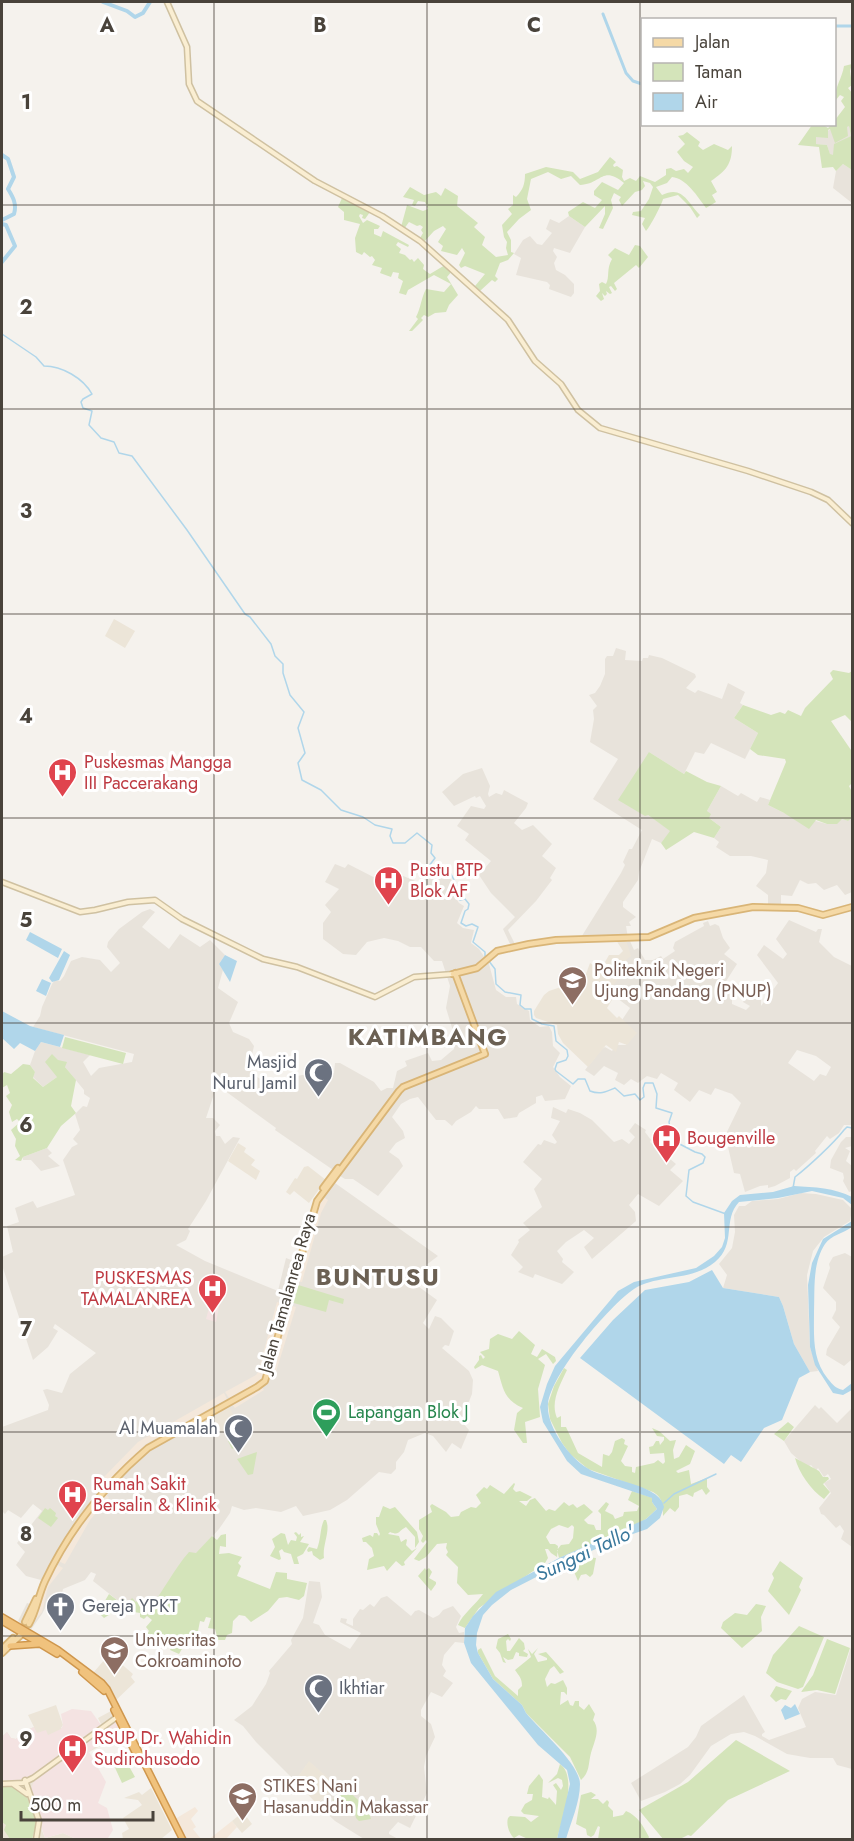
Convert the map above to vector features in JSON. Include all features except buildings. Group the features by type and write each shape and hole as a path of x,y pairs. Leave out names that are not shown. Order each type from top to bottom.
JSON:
{"highway":[{"path":"2,1617 24,1629 107,1689 181,1839"},
{"path":"2,1621 13,1628 24,1629 41,1644 93,1677 105,1692 125,1728"},
{"path":"13,1628 14,1638"},
{"path":"10,1646 41,1644"}],"main road":[{"path":"454,974 471,970 497,951 542,942 649,937 694,918 753,907 798,908 823,915 852,907"},
{"name":"Jalan Tamalanrea Raya","path":"24,1629 36,1610 43,1581 86,1511 116,1478 148,1448 263,1379 312,1207 330,1176 351,1153 373,1122 403,1087 484,1053 454,974"},
{"path":"2,1653 24,1629"},
{"path":"2,1649 14,1638"}],"street":[{"path":"167,2 187,47 189,84 197,101 315,181 367,208 420,241 508,320 535,361 561,384 578,410 596,426 618,435 740,468 815,494 831,503 852,523"},
{"path":"2,882 80,912 128,902 155,900 182,919 258,956 299,968 375,997 414,977 454,974"},
{"path":"2,1783 12,1784 33,1778 80,1741 117,1717"},
{"path":"2,1783 24,1781 42,1771"},
{"path":"28,1794 33,1778"},
{"path":"24,1781 37,1821 34,1839"},
{"path":"12,1784 28,1794"}],"shaded area":[{"path":"849,126 851,136 836,144 834,155 830,155 827,145 815,144 816,137 831,129"},
{"path":"843,164 852,170 852,203 833,188 836,171"},
{"path":"569,216 585,227 570,253 554,248 553,251 557,257 554,263 556,270 574,284 574,293 571,297 549,289 550,285 547,282 516,275 521,258 514,254 523,240 530,236 537,244 542,245 552,233 546,229 550,219 559,223"},
{"path":"114,619 135,631 125,648 105,636"},
{"path":"616,648 626,651 625,660 642,661 649,655 662,658 695,674 696,677 686,688 695,693 698,690 722,699 728,683 745,692 740,703 743,705 734,718 758,733 745,759 711,743 704,754 695,752 684,774 649,752 648,815 671,831 661,843 652,839 638,880 623,902 623,907 636,917 629,922 631,926 626,926 628,938 580,939 621,873 629,849 632,849 642,830 593,799 618,759 590,742 594,719 593,710 597,706 589,695 595,693 600,686 605,674 605,659 607,656 613,656"},
{"path":"482,768 490,786 489,797 496,793 502,795 504,790 528,803 514,823 522,830 533,825 552,844 542,856 556,868 550,878 552,880 536,901 508,930 515,944 511,946 503,929 515,917 491,893 479,875 491,861 465,840 469,834 457,826 471,806 484,809 486,806 480,796 476,798 475,796 454,806 442,792 463,774"},
{"path":"721,786 738,796 741,793 757,802 760,797 770,800 768,805 784,813 827,824 842,819 848,821 852,818 852,892 845,895 837,885 824,890 816,883 808,884 800,880 792,896 781,895 781,907 768,905 768,895 756,886 766,873 768,860 751,856 730,856 716,847 719,842 714,838 721,827 709,818 707,811"},
{"path":"335,864 345,868 348,864 389,885 396,873 420,883 426,871 446,875 455,883 455,897 464,906 457,923 463,928 474,930 471,943 479,949 489,964 496,990 506,997 516,997 517,1004 529,1011 530,1020 540,1027 549,1026 553,1046 560,1053 553,1067 571,1086 565,1099 545,1101 542,1095 536,1097 536,1103 519,1113 517,1117 504,1119 498,1109 479,1109 476,1106 452,1126 445,1120 436,1120 418,1097 410,1099 401,1104 392,1117 403,1131 405,1138 396,1143 389,1152 399,1159 403,1166 378,1196 353,1179 340,1176 335,1183 438,1256 421,1269 415,1284 437,1300 423,1323 429,1329 435,1316 441,1318 454,1331 449,1346 445,1345 442,1348 469,1371 473,1380 472,1394 461,1421 469,1430 461,1449 452,1443 446,1452 433,1436 425,1433 408,1440 404,1452 396,1462 396,1469 391,1474 379,1472 347,1500 330,1510 303,1516 296,1506 281,1512 256,1508 244,1510 232,1506 219,1529 164,1589 150,1608 139,1600 121,1603 93,1581 96,1574 91,1572 85,1580 63,1589 61,1597 48,1602 30,1631 18,1621 27,1603 33,1605 41,1580 26,1576 16,1565 25,1552 17,1543 42,1511 33,1504 21,1518 8,1510 5,1514 2,1511 2,1427 48,1410 49,1405 43,1390 62,1393 70,1374 96,1353 55,1324 53,1328 58,1331 48,1347 33,1360 2,1265 2,1257 13,1252 7,1226 19,1222 15,1208 33,1201 37,1208 75,1195 63,1160 72,1147 78,1144 73,1139 80,1130 75,1114 83,1106 87,1107 90,1098 84,1094 84,1090 65,1067 57,1077 43,1087 33,1077 35,1072 30,1065 41,1042 90,1055 83,1062 91,1076 99,1068 132,1062 134,1054 33,1027 40,1016 52,984 55,980 60,981 71,961 82,957 100,960 111,972 120,963 107,947 108,942 119,929 142,912 150,909 155,912 142,927 169,949 180,934 200,947 210,940 225,955 219,964 223,970 218,988 238,1002 229,1023 233,1032 249,1039 254,1046 251,1073 267,1083 302,1075 334,1073 335,1063 340,1063 374,1082 381,1091 393,1088 397,1071 407,1066 405,1061 428,1053 432,1061 441,1060 454,1049 456,1041 446,1008 450,986 442,961 434,961 421,947 410,947 384,938 367,942 356,955 343,954 323,939 323,923 331,912 325,905 339,889 325,882","holes":["217,1085 276,1128 275,1130 339,1174 318,1201 299,1263 286,1258 278,1291 205,1261 176,1245 186,1240 190,1231 188,1229 240,1138 233,1137 225,1144 220,1136 216,1136 215,1131 220,1125 213,1118 206,1118"]},
{"path":"789,920 816,932 822,929 819,942 834,957 852,966 852,1125 844,1125 839,1133 830,1139 827,1136 815,1151 816,1153 796,1171 794,1169 790,1172 790,1178 775,1186 768,1188 768,1185 760,1186 745,1192 740,1174 734,1173 728,1147 731,1144 724,1138 741,1103 732,1094 715,1088 711,1095 699,1090 690,1102 674,1090 678,1083 661,1073 657,1079 647,1076 638,1083 631,1079 624,1085 615,1080 618,1073 604,1066 594,1076 585,1070 602,1049 605,1047 612,1051 616,1045 626,1045 635,1033 622,1020 630,1008 608,991 626,961 624,942 630,941 634,950 638,948 645,960 653,960 661,956 663,959 675,951 673,948 675,942 704,926 703,923 708,921 710,926 715,924 719,926 730,948 724,954 737,964 723,986 735,993 732,1004 746,1010 750,1006 743,1002 750,988 761,996 761,1006 778,983 757,955 764,945 783,959 787,954 776,939","holes":["797,1050 816,1056 831,1067 826,1076 820,1074 814,1081 788,1063"]},
{"name":"Politeknik Negeri Ujung Pandang (PNUP)","path":"616,940 626,940 631,956 626,960 616,982 609,990 615,995 607,1008 637,1033 627,1045 619,1042 616,1052 606,1045 588,1067 563,1043 558,1034 557,1025 536,1018 534,1011 549,991 561,987 579,993 590,963 601,970 607,965 605,962 609,955 619,955 623,951"},
{"path":"553,1107 566,1113 568,1109 580,1113 592,1120 614,1142 622,1139 629,1144 635,1137 629,1131 635,1123 646,1130 650,1142 676,1164 670,1170 683,1181 659,1206 638,1194 629,1205 635,1212 636,1221 592,1259 584,1247 594,1238 584,1230 566,1242 557,1251 563,1259 562,1262 574,1272 562,1284 535,1274 533,1278 518,1272 523,1267 511,1255 518,1240 530,1230 523,1223 542,1207 534,1189 542,1179 523,1162 544,1140 555,1144 557,1142 552,1135 560,1121 551,1118"},
{"path":"846,1137 852,1137 852,1146 845,1148 850,1151 846,1161 852,1166 852,1191 849,1192 843,1181 843,1173 830,1168 831,1160"},
{"path":"238,1143 246,1148 244,1152 255,1160 251,1165 260,1171 256,1180 228,1161"},
{"path":"47,1148 52,1153 48,1156 60,1166 41,1171 31,1160 23,1160 23,1157"},
{"path":"308,1166 326,1180 309,1203 294,1191 290,1195 286,1192 304,1167"},
{"path":"801,1193 843,1200 852,1209 850,1221 824,1237 813,1251 807,1275 810,1347 818,1371 810,1372 794,1344 779,1297 723,1288 727,1275 719,1264 732,1248 735,1232 734,1215 739,1206 745,1206 752,1201 778,1199"},
{"path":"322,1196 328,1200 321,1213 302,1282 296,1281 318,1201"},
{"path":"845,1253 852,1257 852,1360 844,1366 826,1355 840,1327 832,1318 836,1310 836,1302 823,1288 833,1257"},
{"path":"277,1302 284,1304 263,1376 260,1381 229,1398 225,1392 258,1372"},
{"name":"PUSKESMAS TAMALANREA","path":"210,1304 219,1307 216,1322 206,1319"},
{"path":"289,1305 296,1307 275,1375 270,1373"},
{"path":"261,1386 264,1390 235,1408 231,1403"},
{"path":"224,1393 227,1399 146,1444 100,1491 96,1487 138,1442"},
{"path":"228,1405 238,1423 221,1433 211,1415"},
{"path":"815,1405 819,1409 821,1407 837,1423 852,1408 852,1547 841,1539 844,1531 840,1525 836,1528 821,1514 819,1508 831,1493 824,1483 831,1479 828,1474 824,1477 818,1468 816,1471 811,1465 807,1467 791,1453 784,1441"},
{"path":"105,1493 109,1498 90,1520 65,1564 58,1561 86,1514"},
{"path":"56,1564 63,1568 48,1587 42,1612 35,1620 45,1583"},
{"path":"309,1581 320,1582 322,1597 313,1623 319,1625 325,1635 350,1649 361,1633 340,1622 341,1618 347,1619 346,1623 353,1626 353,1619 360,1609 363,1610 370,1604 374,1607 381,1598 387,1596 411,1616 419,1610 433,1618 453,1606 461,1616 456,1627 459,1633 464,1632 464,1643 455,1642 444,1655 442,1665 446,1671 443,1676 453,1683 442,1697 431,1692 421,1710 421,1716 431,1724 435,1737 426,1756 424,1767 427,1793 410,1828 398,1822 389,1832 398,1839 364,1839 335,1821 317,1804 336,1785 309,1762 295,1781 243,1726 234,1720 252,1706 266,1684 269,1671 292,1644 291,1640 303,1618"},
{"path":"852,1644 852,1769 837,1765 833,1758 810,1758 787,1754 744,1732 731,1734 711,1746 690,1775 680,1784 641,1801 631,1783 688,1747 701,1726 744,1695 765,1732 762,1736 769,1740 806,1727 798,1708 802,1699 815,1692 836,1695"},
{"name":"Univesritas Cokroaminoto","path":"112,1651 121,1657 118,1661 133,1674 131,1677 135,1682 114,1702 102,1680 93,1673"},
{"path":"56,1705 63,1725 61,1728 96,1728 101,1724 98,1718 111,1711 119,1727 114,1732 117,1737 89,1752 78,1747 34,1781 41,1828 45,1838 63,1833 76,1839 2,1840 2,1737 7,1732 11,1738 16,1739 34,1727 28,1715"},
{"name":"RSUP Dr. Wahidin Sudirohusodo","path":"72,1709 91,1711 101,1725 71,1746 74,1750 115,1719 119,1727 114,1732 117,1737 99,1744 89,1752 106,1782 98,1803 107,1808 113,1830 108,1838 103,1840 76,1839 63,1833 45,1838 30,1793 34,1781 70,1753 68,1748 29,1777 2,1780 2,1737 7,1732 11,1738 16,1739 34,1727 37,1733 46,1730 48,1735 61,1729 63,1725 61,1714"},
{"path":"309,1761 336,1785 317,1804 295,1781"},
{"path":"151,1788 172,1830 161,1839 123,1839 122,1833 129,1829 123,1818 142,1805 138,1800 124,1798 139,1792 142,1795"},
{"path":"195,1807 198,1811 191,1819 196,1827 193,1829 201,1839 185,1839 175,1819"},
{"name":"STIKES Nani Hasanuddin Makassar","path":"243,1812 252,1824 242,1833 232,1821"},
{"path":"232,1821 237,1827 226,1839 208,1840"}],"green space":[{"path":"852,64 850,71 852,85 848,88 852,93 852,170 843,164 836,171 833,167 822,168 819,147 798,145 811,126 828,128 836,126 836,119 845,107 841,101 844,97 840,95 836,100 836,92 844,66","holes":["849,126 851,136 834,144 833,155 830,154 827,145 816,144 816,137 828,138 830,129 835,143 848,136 847,127"]},
{"path":"687,132 700,142 698,146 703,150 714,144 728,150 732,146 731,158 727,166 711,181 717,192 712,195 716,202 706,208 691,189 677,178 672,177 667,183 656,187 662,195 675,192 684,196 700,215 697,218 678,195 663,199 646,231 642,224 645,218 632,215 633,212 641,211 653,187 650,183 643,181 645,186 642,190 635,192 622,206 619,200 621,197 614,193 611,200 613,208 603,229 599,228 605,214 605,206 585,227 569,216 568,212 583,202 595,208 602,200 594,195 594,191 602,182 618,190 624,183 606,175 580,185 571,176 561,179 548,172 531,179 527,199 531,210 507,232 511,240 511,252 514,253 508,260 500,263 495,276 498,279 495,282 492,280 480,291 475,286 485,274 465,266 461,268 459,265 465,253 462,248 457,255 441,251 443,246 438,242 446,229 443,226 434,231 424,242 420,238 423,227 420,225 409,222 404,229 401,227 407,205 423,211 428,209 425,202 418,201 415,206 412,205 414,200 403,197 410,187 424,195 436,192 441,196 445,188 458,196 457,206 478,223 474,227 485,237 482,245 496,257 508,255 502,225 512,214 508,209 513,205 513,195 516,197 522,189 525,174 546,167 573,172 580,179 598,172 610,157 616,162 614,167 617,166 623,170 624,181 630,178 636,181 640,176 655,182 666,175 666,169 671,168 676,171 684,169 688,173 693,167 677,152 685,144 678,136"},
{"path":"342,198 370,212 365,219 362,218 363,215 359,216 363,223 367,220 380,226 374,229 374,234 381,237 383,231 409,245 408,247 398,242 396,245 401,249 399,253 410,260 414,262 418,258 424,265 423,269 430,274 445,265 452,271 447,277 458,295 446,312 435,313 428,317 424,315 421,318 423,320 412,331 409,331 418,319 416,317 426,289 444,292 451,284 434,275 408,290 406,295 399,293 403,281 398,278 399,273 393,272 391,277 380,273 382,268 372,265 375,260 372,256 364,252 362,255 356,252 355,238 360,224 344,220 344,212 338,207"},
{"path":"635,245 640,246 648,257 639,268 636,265 614,283 617,289 615,291 611,286 609,287 612,293 606,291 605,296 602,293 604,299 601,301 596,296 600,291 599,284 602,282 606,284 607,281 612,259 608,255 615,248 629,255"},
{"path":"833,670 849,673 852,671 852,722 845,715 831,721 852,749 852,783 849,786 852,792 852,818 848,821 842,819 837,824 827,824 816,820 809,829 768,805 786,762 785,759 758,755 750,749 758,733 734,718 743,705 771,715 780,712 785,714 788,710 801,716 805,708 833,679 830,673"},
{"path":"649,752 684,774 686,771 707,782 721,786 707,811 711,814 709,818 721,827 714,838 694,832 666,850 661,843 670,831 648,815 645,816 618,800"},
{"path":"65,1037 126,1053 123,1064 62,1048"},
{"path":"52,1054 58,1060 67,1062 65,1067 76,1080 71,1106 76,1113 61,1126 47,1148 23,1157 21,1161 15,1160 20,1156 11,1130 20,1122 17,1119 12,1122 9,1112 12,1105 6,1096 10,1093 7,1085 2,1088 2,1075 4,1072 11,1074 23,1064 30,1065 35,1072 33,1078 43,1087 57,1077 45,1062"},
{"path":"295,1284 344,1299 343,1304 329,1300 326,1312 290,1302"},
{"path":"519,1331 535,1345 531,1354 537,1357 542,1349 555,1357 556,1361 553,1364 546,1354 538,1359 545,1365 538,1389 540,1417 525,1422 527,1443 523,1443 514,1430 517,1413 523,1408 508,1397 498,1371 482,1365 475,1369 474,1367 479,1356 481,1355 483,1359 485,1357 480,1352 489,1349 490,1339 498,1334 512,1339"},
{"path":"564,1368 567,1370 557,1394 555,1412 557,1418 561,1416 561,1427 566,1427 578,1453 602,1467 603,1454 609,1456 615,1441 622,1438 625,1440 624,1444 628,1446 621,1461 625,1466 632,1467 632,1472 635,1473 636,1467 658,1460 663,1464 665,1462 664,1453 650,1454 649,1447 653,1446 656,1441 659,1441 660,1445 664,1440 664,1437 657,1436 652,1428 670,1441 676,1440 673,1450 674,1459 679,1457 686,1445 695,1451 690,1464 676,1471 678,1473 689,1470 691,1484 707,1478 707,1487 710,1491 706,1495 702,1489 694,1493 693,1497 687,1494 679,1496 679,1507 675,1512 670,1508 663,1516 662,1502 653,1492 588,1469 570,1454 550,1419 548,1404 554,1386"},
{"path":"788,1422 794,1427 784,1441 774,1434"},
{"path":"242,1426 248,1438 232,1449 228,1441 231,1439 227,1435"},
{"path":"257,1452 253,1474 248,1475 237,1459"},
{"path":"795,1458 819,1471 823,1477 828,1477 829,1479 823,1484 830,1492 824,1499 806,1481"},
{"path":"514,1483 513,1489 516,1492 520,1491 532,1497 527,1501 519,1501 526,1506 530,1500 535,1498 546,1511 549,1509 555,1511 564,1502 569,1506 573,1504 577,1508 584,1504 593,1512 584,1520 594,1525 596,1530 601,1530 601,1514 598,1511 606,1502 609,1504 605,1511 613,1515 615,1519 623,1516 624,1512 637,1511 639,1506 628,1500 632,1491 653,1498 652,1502 657,1509 637,1524 559,1558 557,1552 557,1557 545,1549 548,1558 545,1563 479,1608 465,1628 458,1625 460,1621 483,1594 468,1595 457,1583 458,1567 446,1555 447,1543 437,1544 426,1557 419,1561 414,1559 427,1542 426,1540 423,1543 421,1541 423,1536 419,1529 419,1520 432,1512 430,1506 432,1504 451,1517 459,1516 461,1512 471,1507 476,1508 481,1503 476,1495 484,1487 487,1489 490,1485 504,1494","holes":["559,1525 568,1528 572,1525 574,1527 573,1538 569,1544 561,1545 558,1549 558,1546 550,1544 546,1537 551,1529"]},
{"path":"383,1506 390,1509 395,1507 417,1532 419,1542 415,1548 415,1537 406,1527 397,1533 390,1532 388,1534 399,1536 401,1542 406,1539 406,1545 412,1551 417,1548 404,1562 405,1565 402,1566 396,1561 387,1571 384,1566 367,1570 369,1559 374,1556 372,1548 363,1542 362,1538 370,1535 373,1537 374,1533 379,1536 376,1517 379,1517"},
{"path":"45,1508 48,1510 50,1508 58,1518 51,1527 38,1518"},
{"path":"324,1520 326,1520 328,1529 324,1558 320,1560 313,1555 312,1551 307,1550 309,1547 317,1549"},
{"path":"281,1533 285,1534 288,1545 291,1540 296,1541 297,1537 294,1533 299,1535 301,1533 301,1537 304,1536 300,1542 309,1544 303,1554 297,1557 299,1564 294,1564 291,1554 282,1549 279,1551 281,1559 270,1556 275,1547 272,1539"},
{"path":"226,1534 226,1547 220,1546 219,1554 229,1553 242,1557 238,1563 241,1566 237,1576 270,1589 276,1572 287,1573 287,1579 307,1583 304,1596 299,1600 279,1598 268,1611 251,1622 245,1616 239,1615 233,1621 232,1633 227,1635 225,1640 218,1640 215,1629 208,1628 211,1618 206,1617 204,1622 200,1621 198,1631 193,1633 193,1644 183,1647 179,1654 170,1650 174,1643 167,1634 157,1644 147,1634 149,1631 146,1627 152,1620 147,1616 144,1619 140,1617 140,1613 122,1610 104,1618 98,1612 101,1608 97,1604 99,1602 103,1604 109,1594 121,1603 124,1599 129,1602 132,1598 136,1602 139,1599 150,1608 189,1552 196,1553 212,1536 217,1540 221,1535"},
{"path":"587,1557 596,1558 593,1574 590,1577 586,1574 581,1575 578,1581 572,1567 577,1560"},
{"path":"780,1561 803,1578 799,1587 801,1590 789,1615 768,1591 774,1578 772,1574"},
{"path":"425,1568 426,1570 429,1568 432,1572 429,1578 436,1582 431,1591 418,1576"},
{"path":"756,1604 766,1606 761,1617 762,1631 742,1648 721,1628 723,1622 735,1613 747,1615"},
{"path":"799,1626 824,1637 803,1687 798,1689 777,1682 766,1673 773,1655"},
{"path":"508,1634 511,1639 506,1641 507,1651 510,1651 519,1638 524,1643 523,1651 528,1654 527,1657 519,1656 516,1652 513,1659 508,1660 503,1657 506,1663 503,1662 496,1648 498,1639"},
{"path":"827,1639 850,1648 835,1694 817,1690 801,1692 813,1675"},
{"path":"481,1648 495,1676 518,1696 522,1683 515,1670 531,1657 528,1649 532,1654 538,1648 534,1654 538,1662 547,1660 538,1654 546,1652 564,1672 560,1674 554,1666 545,1679 547,1687 551,1683 555,1684 563,1680 567,1688 567,1695 561,1692 560,1705 568,1700 573,1706 575,1701 579,1701 579,1706 584,1710 589,1704 595,1714 593,1720 597,1732 587,1771 581,1780 570,1757 526,1713 522,1705 493,1679 478,1653"},
{"path":"776,1686 792,1691 786,1700 781,1699 776,1702 770,1696"},
{"path":"736,1740 790,1771 728,1800 691,1836 680,1839 663,1839 639,1810 688,1782"},
{"path":"121,1752 135,1777 122,1783 111,1759"},
{"path":"560,1764 568,1779 568,1788 557,1839 528,1839 519,1835 514,1838 508,1826 510,1816 525,1817 531,1822 539,1816 524,1814 521,1811 525,1804 532,1800 533,1794 527,1794 529,1786 539,1774 543,1780 542,1797 548,1799 549,1797 556,1805 557,1791 553,1785 556,1783 561,1790 562,1780 558,1778 548,1783 557,1774"},
{"path":"12,1785 26,1795 35,1816 36,1825 32,1839 10,1839 4,1830 6,1825 2,1822 2,1786"},
{"path":"344,1787 368,1809 371,1819 359,1821 354,1810 340,1806 333,1800"},
{"path":"591,1792 596,1795 591,1799 598,1799 603,1804 607,1800 609,1802 608,1806 613,1811 613,1817 623,1815 626,1811 634,1816 645,1829 648,1839 598,1839 600,1827 598,1826 594,1835 591,1837 587,1835 586,1829 576,1824 581,1795"}],"water":[{"path":"30,932 62,949 58,958 26,940"},
{"path":"64,951 70,955 59,980 52,982 49,978"},
{"path":"225,955 237,961 230,982 219,964"},
{"path":"42,979 51,983 46,996 36,991"},
{"path":"2,1011 30,1026 64,1035 60,1047 41,1042 35,1051 20,1043 14,1049 2,1038"},
{"name":"Sungai Tallo'","path":"794,1186 839,1192 852,1197 852,1205 843,1198 812,1191 778,1198 739,1202 731,1216 728,1240 722,1255 715,1262 695,1273 653,1281 634,1289 610,1310 583,1342 559,1376 552,1391 548,1413 566,1449 587,1468 653,1493 661,1499 664,1507 660,1518 647,1529 613,1541 511,1590 483,1615 477,1633 478,1653 493,1679 522,1705 526,1713 566,1757 578,1776 579,1798 566,1839 557,1839 570,1784 567,1770 538,1745 471,1663 464,1643 465,1628 496,1592 559,1558 646,1519 657,1509 652,1498 581,1474 567,1461 543,1422 540,1407 547,1384 555,1366 618,1291 634,1282 696,1268 714,1256 722,1247 725,1238 724,1213 732,1201 740,1195 773,1192"},
{"path":"852,1221 852,1227 831,1238 825,1244 818,1260 814,1286 815,1347 819,1364 834,1386 843,1390 852,1383 852,1390 843,1395 833,1393 815,1365 810,1347 808,1285 812,1263 823,1239"},
{"path":"712,1270 723,1288 779,1297 794,1344 810,1372 799,1378 782,1420 764,1428 741,1462 731,1455 724,1464 580,1358 613,1320 645,1290 689,1282"},
{"path":"795,1704 800,1714 785,1720 781,1710 785,1705 791,1708"}],"waterway":[{"path":"103,2 127,11 135,17 143,13 150,2"},
{"path":"603,14 626,73 633,81 641,84"},
{"path":"836,26 852,26"},
{"path":"2,155 8,159 14,177 8,189 15,207 14,214 2,220"},
{"path":"2,224 6,225 15,246 2,262"},
{"path":"2,334 36,357 44,366 65,371 78,378 88,388 92,394 81,402 83,408 92,411 89,425 101,438 114,442 119,453 132,456 245,614 250,617 271,644 275,656 283,664 283,673 290,695 304,712 298,728 305,753 298,763 302,780 321,790 341,810 363,817 375,825 392,829 390,836 393,843 405,843 417,833 432,845 431,853 435,858 429,866 451,874 457,886 456,897 460,900 465,899 469,904 461,923 478,927 473,942 485,952 485,956 495,969 496,984 505,992 521,995 520,1005 525,1009 531,1009 532,1019 554,1026 556,1041 567,1050 568,1056 566,1060 557,1063 556,1071 573,1084 578,1079 585,1079 590,1091 600,1093 615,1088 624,1096 635,1094 640,1100 644,1097 645,1083 653,1083 657,1094 656,1108 672,1113 669,1122 672,1140 705,1157 703,1163 689,1170 686,1196 693,1202 726,1214"},
{"path":"793,1188 795,1177 821,1155 847,1127 852,1128"},
{"path":"664,1503 674,1494 716,1474"}],"place":[{"name":"Puskesmas Mangga III Paccerakang","path":"63,798"},
{"name":"Pustu BTP Blok AF","path":"389,906"},
{"name":"Politeknik Negeri Ujung Pandang (PNUP)","path":"573,1006"},
{"name":"Masjid Nurul Jamil","path":"318,1098"},
{"name":"Bougenville","path":"666,1164"},
{"name":"PUSKESMAS TAMALANREA","path":"213,1314"},
{"name":"Lapangan Blok J","path":"327,1438"},
{"name":"Al Muamalah","path":"239,1454"},
{"name":"Rumah Sakit Bersalin & Klinik","path":"72,1520"},
{"name":"Gereja YPKT","path":"61,1632"},
{"name":"Univesritas Cokroaminoto","path":"114,1676"},
{"name":"Ikhtiar","path":"318,1714"},
{"name":"RSUP Dr. Wahidin Sudirohusodo","path":"73,1774"},
{"name":"STIKES Nani Hasanuddin Makassar","path":"242,1822"}],"district":[{"name":"KATIMBANG","path":"428,1036"},
{"name":"BUNTUSU","path":"378,1276"}]}
